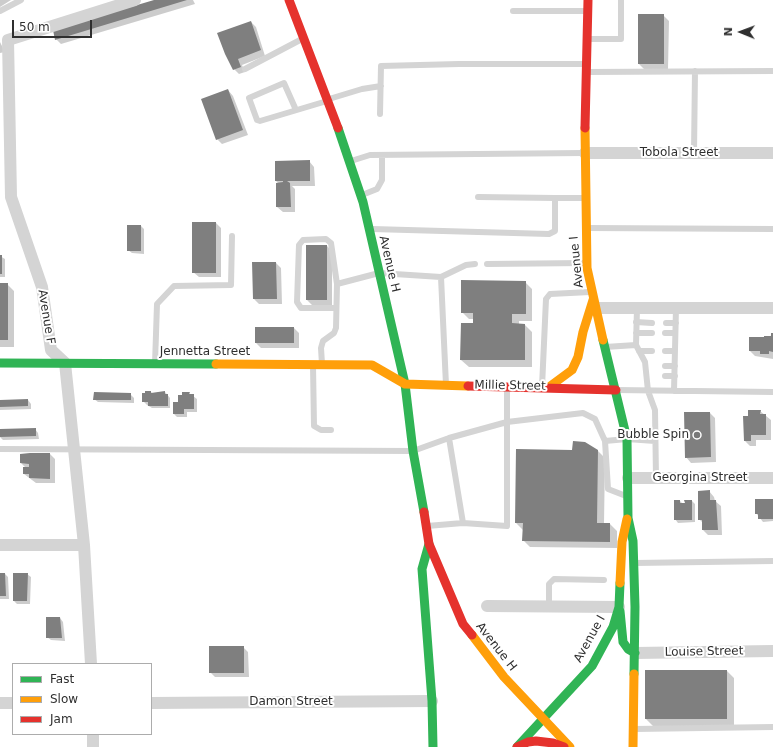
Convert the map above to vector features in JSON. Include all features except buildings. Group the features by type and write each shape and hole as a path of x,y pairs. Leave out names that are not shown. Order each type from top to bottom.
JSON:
{"main road":[{"name":"Avenue H","path":"289,0 328,100 360,195 405,384 413,451 429,544 463,624 504,678 570,747"},
{"name":"Avenue I","path":"517,747 592,666 613,627 619,607 622,542 628,518 627,439 593,300 587,263 585,228 585,153 586,39 588,0"},
{"path":"546,387 572,370 578,357 583,332 593,300"},
{"name":"Jennetta Street","path":"0,363 372,366 405,384"},
{"name":"Millie Street","path":"405,384 616,390"},
{"name":"Avenue I","path":"628,518 634,541 635,653 633,747"},
{"name":"Avenue H","path":"429,544 422,569 432,701 433,747"},
{"path":"619,607 622,622 623,642 628,649 635,653"},
{"path":"517,747 528,742 536,741 553,743 564,747"}],"street":[{"name":"Avenue F","path":"65,363 51,350 42,287 11,197 8,40 135,0"},
{"name":"Tobola Street","path":"585,153 773,153"},
{"path":"593,300 637,308 773,308"},
{"path":"65,363 84,545 91,663"},
{"name":"Georgina Street","path":"628,478 773,478"},
{"path":"0,545 84,545"},
{"path":"487,606 619,607"},
{"name":"Louise Street","path":"635,653 773,651"},
{"name":"Damon Street","path":"152,703 432,701"},
{"path":"0,703 12,703"},
{"path":"93,735 93,747"}],"lane":[{"path":"0,11 21,0"},
{"path":"586,39 621,39 621,0"},
{"path":"513,11 587,11"},
{"path":"245,69 304,38"},
{"path":"380,114 381,66 459,64 695,72 773,71"},
{"path":"694,153 695,72"},
{"path":"296,110 284,83 249,98 257,120 296,110 362,89 381,86"},
{"path":"349,162 370,155 585,153"},
{"path":"360,195 377,189 382,180 382,155"},
{"path":"478,197 585,198"},
{"path":"368,229 549,234 554,231 555,198"},
{"path":"585,228 773,229"},
{"path":"155,364 157,304 174,286 231,285 232,236"},
{"path":"322,365 321,348 323,341 334,333 336,308 337,284 331,243 326,239 303,240 298,245 297,302 301,308 336,308"},
{"path":"486,264 587,263"},
{"path":"337,284 379,273 442,277 466,265 475,264"},
{"path":"442,277 446,385"},
{"path":"546,387 546,299 550,294 593,300"},
{"path":"637,308 637,348 649,366 650,376 648,390 655,410 656,478"},
{"path":"674,391 676,308"},
{"path":"636,322 652,322"},
{"path":"666,323 676,323"},
{"path":"636,333 652,333"},
{"path":"666,333 675,333"},
{"path":"605,348 637,348 652,351"},
{"path":"665,351 675,351"},
{"path":"313,365 314,426 320,430 331,430"},
{"path":"665,366 675,366"},
{"path":"666,376 675,376"},
{"path":"427,526 463,523 507,526 507,387"},
{"path":"616,390 773,392"},
{"path":"0,449 413,451 449,438 507,422 583,413 595,419 605,441 608,489 628,496"},
{"path":"449,438 463,523"},
{"path":"605,441 627,439 655,441"},
{"path":"634,563 773,561"},
{"path":"549,607 549,584 554,579 604,580"},
{"path":"633,729 773,727"}],"traffic: fast":[{"path":"338,128 363,202 405,384 413,451 424,512"},
{"path":"603,340 627,439 628,518 633,541 635,607 634,674"},
{"path":"0,363 216,364"},
{"path":"429,544 422,569 432,701 433,747"},
{"path":"517,747 592,666 613,627 619,607 620,583"},
{"path":"620,611 623,642 628,649 635,653"}],"traffic: slow":[{"path":"585,128 587,268 603,340"},
{"path":"549,387 572,370 578,357 583,332 593,300"},
{"path":"216,364 372,365 405,384 468,386"},
{"path":"620,583 622,542 627,519"},
{"path":"472,635 504,677 570,747"},
{"path":"633,747 634,674"}],"traffic: jam":[{"path":"289,0 338,128"},
{"path":"585,128 588,0"},
{"path":"468,386 616,390"},
{"path":"424,512 429,544 463,624 472,635"},
{"path":"517,747 528,742 536,741 553,743 564,747"}],"place":[{"name":"Bubble Spin","path":"697,435"}]}
